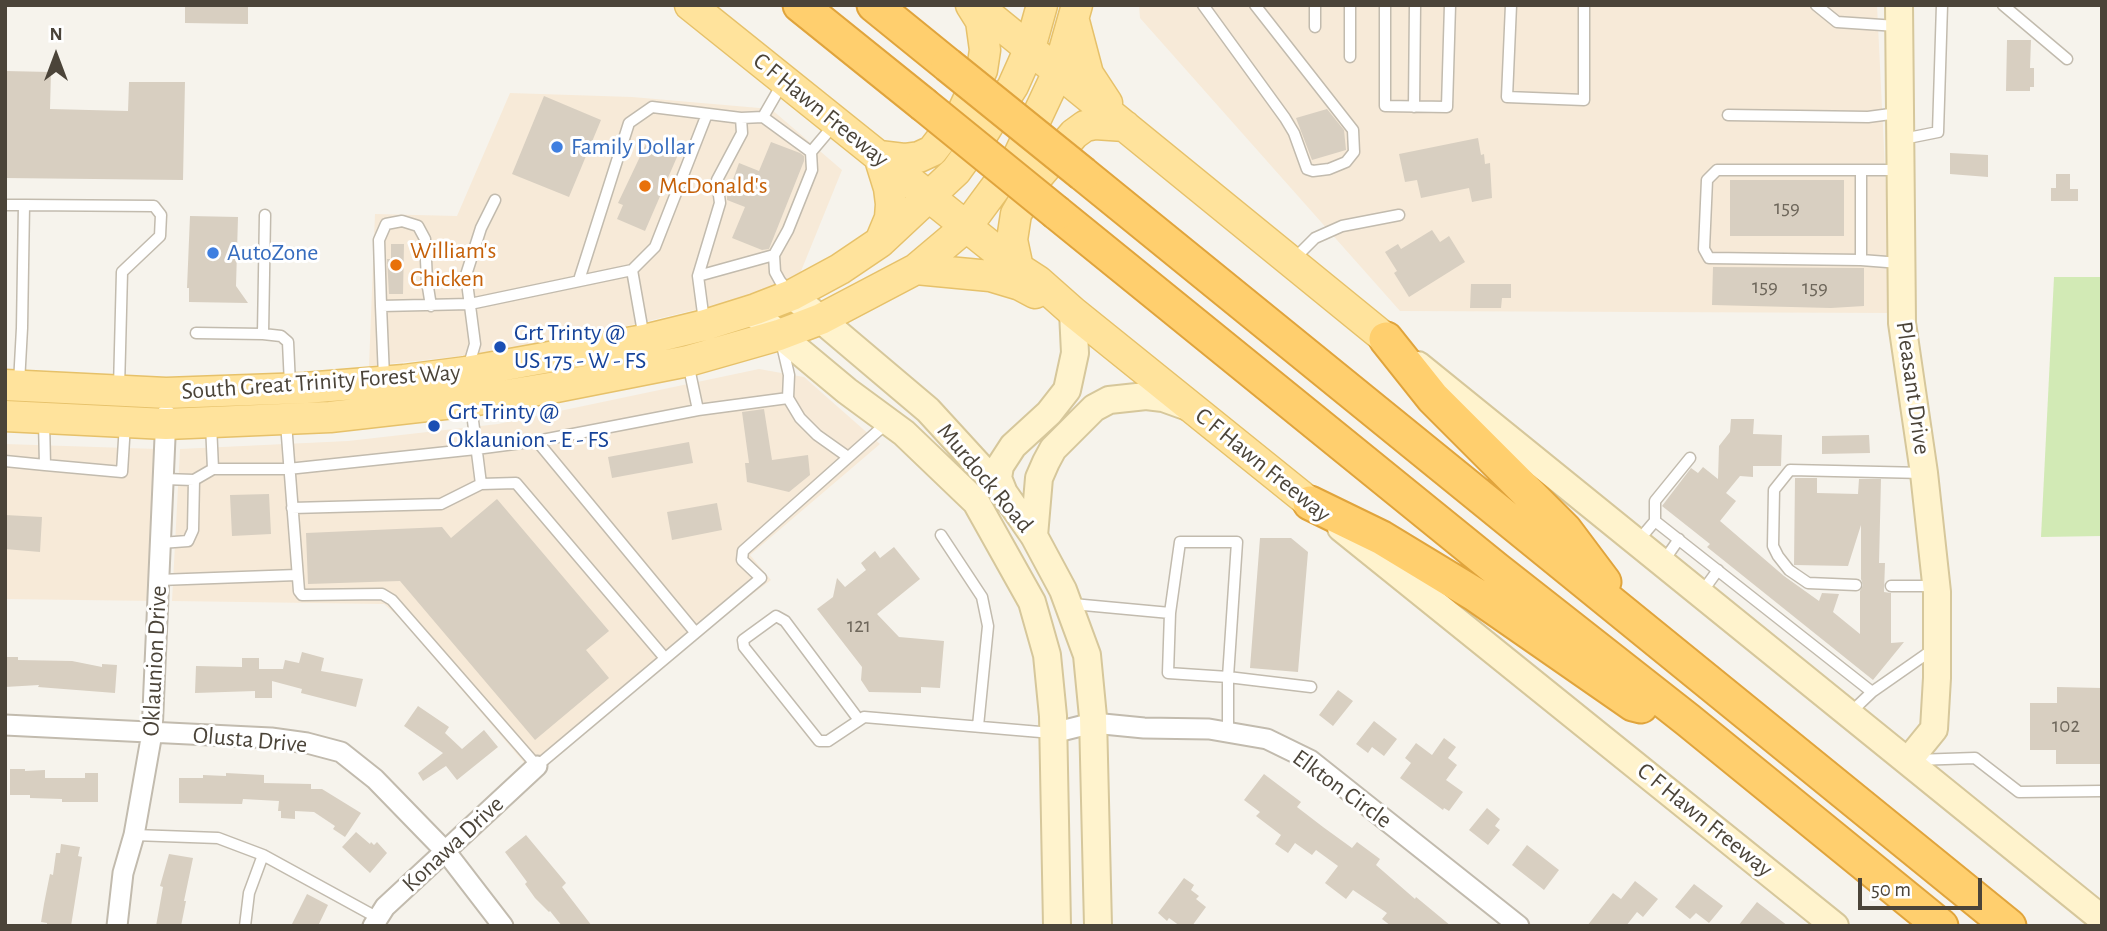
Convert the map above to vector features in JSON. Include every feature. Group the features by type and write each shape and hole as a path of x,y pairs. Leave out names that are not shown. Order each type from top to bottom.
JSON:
{"highway":[{"path":"800,5 1941,926"},
{"path":"874,5 2009,926"},
{"path":"1386,339 1433,398 1565,530 1635,623"},
{"path":"1310,503 1382,538 1476,595 1633,704 1688,720"}],"main road":[{"name":"C F Hawn Freeway","path":"690,5 1018,268 1038,281 1835,926"},
{"path":"974,5 2102,919"},
{"path":"880,242 890,218 891,204 879,156 904,159 919,157 932,151 963,111 982,70 985,50 981,21 974,5"},
{"name":"South Great Trinity Forest Way","path":"12,386 166,393 290,388 466,372 644,340 705,325 792,295 840,270 880,242 956,171 985,132 1013,86 1030,48 1042,5"},
{"path":"1075,13 1088,74 1125,126"},
{"name":"South Great Trinity Forest Way","path":"5,416 166,424 330,417 471,401 688,361 779,335 821,319 916,269 967,226 1018,157 1058,72 1075,13"},
{"name":"Pleasant Drive","path":"1899,15 1902,323 1924,473 1936,586 1937,646 1934,729 1908,761"},
{"path":"1018,268 1012,240 1016,214 1039,176 1074,134 1085,126 1125,126"},
{"path":"916,269 990,276 1020,285 1073,312 1076,353 1067,390 1049,413 1013,446 1000,466 998,478 1004,493 995,507 995,535"},
{"name":"Murdock Road","path":"792,295 928,410 1004,493 1034,537 1063,590 1087,655 1093,723 1098,926"},
{"name":"Murdock Road","path":"751,310 904,433 976,502 1032,602 1047,654 1053,733 1057,926"},
{"path":"466,372 471,401"},
{"path":"1034,537 1039,478 1046,462 1053,449 1094,408 1109,400 1146,396 1163,398 1194,409"}],"street":[{"name":"Oklaunion Drive","path":"117,926 123,873 134,835 152,733 166,393"},
{"name":"Elkton Circle","path":"1053,733 1093,723 1228,731 1267,739 1310,760 1519,926"},
{"name":"Olusta Drive","path":"5,725 271,738 307,743 341,752 375,779 446,852 503,926"},
{"name":"Konawa Drive","path":"375,922 385,907 537,766"}],"lane":[{"path":"1203,5 1285,118 1294,133 1307,169 1329,169 1346,162 1354,152 1353,130 1255,5"},
{"path":"1315,5 1315,27"},
{"path":"1350,5 1350,57"},
{"path":"1385,5 1385,106 1414,107 1447,107 1450,5"},
{"path":"1414,107 1415,5"},
{"path":"1511,5 1507,97 1584,100 1584,5"},
{"path":"1816,5 1837,22 1875,26 1899,15"},
{"path":"1899,140 1938,132 1942,5"},
{"path":"2003,5 2067,59"},
{"path":"763,117 783,80"},
{"path":"579,280 629,123 652,107 741,118 763,117 811,152"},
{"path":"1728,116 1868,117 1899,113"},
{"path":"381,306 470,304 632,270 655,247 707,114"},
{"path":"705,325 698,276 720,203 716,180 742,133 741,118"},
{"path":"792,295 779,281 775,272 774,255 788,230 812,170 811,152 836,122"},
{"path":"1899,170 1717,170 1707,180 1704,249 1709,258 1900,262"},
{"path":"1861,171 1861,260"},
{"path":"466,372 475,344 466,275 481,228 495,200"},
{"path":"5,205 154,206 160,215 160,236 122,272 119,392"},
{"path":"12,386 22,328 24,205"},
{"path":"263,334 265,215"},
{"path":"1292,262 1315,238 1342,226 1399,215"},
{"path":"384,381 379,240 386,224 402,221 418,226 425,239 431,306"},
{"path":"698,276 774,255"},
{"path":"632,270 644,340"},
{"path":"196,333 281,336 288,342 290,388"},
{"path":"779,335 789,375 788,398 800,418 817,435 848,457"},
{"path":"688,361 698,410"},
{"path":"163,479 194,480 213,469 288,469 476,449 537,441 698,410 788,398"},
{"path":"471,401 481,484"},
{"path":"44,419 45,465"},
{"path":"286,420 299,591 302,595 382,594 392,600 537,766 761,578 742,560 743,551 888,421"},
{"path":"5,461 122,472 125,423"},
{"path":"211,423 213,469"},
{"path":"537,441 695,632"},
{"path":"1637,542 1655,521 1655,501 1690,458"},
{"path":"1856,585 1808,583 1789,570 1773,545 1774,490 1790,470 1924,473"},
{"path":"161,542 188,541 193,530 194,480"},
{"path":"292,508 441,504 481,484 516,482 664,657"},
{"path":"1655,521 1872,692"},
{"path":"941,535 982,597 988,626 978,726"},
{"path":"1662,562 1678,539"},
{"path":"1228,731 1228,677 1237,542 1180,542 1170,613 1168,673 1228,677 1311,687"},
{"path":"1701,593 1718,570"},
{"path":"159,580 297,575"},
{"path":"1891,586 1936,586"},
{"path":"1069,604 1170,613"},
{"path":"859,720 785,621 776,617 743,640 744,648 819,741 828,741 864,717 1053,733"},
{"path":"1850,714 1872,692 1937,646"},
{"path":"1908,761 1975,758 2019,792 2102,791"},
{"path":"134,835 218,838 263,855 375,922"},
{"path":"245,926 249,893 263,855"}],"shaded area":[{"path":"1139,5 1877,5 1892,313 1400,311 1140,18"},
{"path":"510,93 632,97 771,109 842,170 795,286 556,343 369,366 375,214 457,216"},
{"path":"759,369 804,377 880,444 750,555 771,580 527,766 399,617 384,604 172,601 180,449 348,441 498,424"},
{"path":"5,444 157,449 154,601 5,599"}],"green space":[{"path":"2054,277 2102,277 2102,536 2041,537"}],"building":[{"path":"185,5 248,5 248,24 185,23"},
{"path":"2007,40 2031,40 2030,68 2034,68 2034,87 2030,87 2030,91 2006,91"},
{"path":"5,71 51,72 50,109 128,111 129,82 185,82 183,180 5,178"},
{"name":"Family Dollar","path":"544,96 601,120 569,197 512,174"},
{"path":"1327,109 1344,130 1346,150 1312,160 1296,118"},
{"path":"1478,138 1485,164 1490,163 1492,198 1472,202 1469,188 1421,198 1417,180 1405,182 1399,154"},
{"path":"771,142 800,153 804,156 804,161 769,249 762,250 732,238 745,207 727,200 727,196 739,163 759,171"},
{"name":"McDonald's","path":"646,144 677,157 645,231 617,219 623,205 618,203"},
{"path":"1950,153 1988,155 1988,177 1950,174"},
{"path":"2056,174 2070,174 2070,189 2078,189 2078,201 2051,201 2051,188 2056,188"},
{"path":"1730,180 1844,180 1844,236 1730,236"},
{"name":"AutoZone","path":"190,216 238,217 236,286 248,303 189,302 187,288"},
{"path":"1432,230 1440,242 1449,236 1465,262 1409,297 1385,252 1398,244 1401,249"},
{"name":"William's Chicken","path":"391,244 404,244 403,294 389,294 387,259 391,259"},
{"path":"1713,267 1864,268 1864,306 1831,308 1712,305"},
{"path":"1471,284 1511,284 1511,298 1502,298 1501,308 1470,308"},
{"path":"764,409 772,460 808,455 810,475 789,492 747,482 745,463 749,463 742,412"},
{"path":"1731,419 1754,419 1753,434 1782,435 1781,466 1753,466 1753,477 1740,476 1726,493 1736,501 1720,521 1784,576 1819,601 1822,593 1839,594 1833,612 1860,634 1860,591 1863,585 1861,525 1848,566 1794,565 1795,478 1817,478 1817,493 1858,494 1859,479 1881,479 1879,563 1885,563 1884,592 1891,593 1891,643 1904,642 1873,680 1707,547 1710,544 1662,506 1691,468 1698,473 1703,467 1718,479 1719,446 1730,432"},
{"path":"1869,435 1870,453 1822,454 1822,436"},
{"path":"689,442 693,463 612,478 608,457"},
{"path":"269,494 271,534 232,536 230,495"},
{"path":"497,499 609,631 586,650 609,678 535,740 400,581 308,584 306,533 442,527 451,538"},
{"path":"717,503 722,530 672,540 667,512"},
{"path":"5,515 42,517 40,552 5,549"},
{"path":"1260,538 1291,538 1308,552 1298,672 1250,668"},
{"path":"894,547 920,579 877,614 899,637 944,641 940,688 921,687 921,693 869,692 861,680 862,667 817,609 833,597 837,578 845,587 866,570 861,563 875,551 880,558"},
{"path":"302,652 324,658 321,671 363,679 356,707 301,693 302,689 272,681 272,698 255,698 255,691 195,693 196,666 242,667 242,658 259,658 259,669 283,669 285,660 299,663"},
{"path":"5,657 18,657 18,660 72,661 102,667 102,664 117,665 115,693 38,687 39,685 5,687"},
{"path":"2057,687 2102,688 2102,764 2056,764 2056,750 2030,750 2030,703 2057,703"},
{"path":"1338,690 1353,701 1333,726 1319,715"},
{"path":"418,706 449,727 445,733 462,749 484,730 498,747 457,780 446,766 423,781 418,773 443,753 404,726"},
{"path":"1374,721 1397,739 1384,756 1372,747 1368,753 1356,744"},
{"path":"1444,738 1456,747 1448,758 1457,765 1446,780 1463,792 1449,811 1444,808 1443,810 1400,778 1411,763 1405,758 1416,743 1432,755"},
{"path":"10,769 45,770 45,778 85,778 85,773 98,773 98,802 62,802 62,799 10,795"},
{"path":"226,773 264,775 264,783 311,784 311,789 322,789 361,813 345,837 333,829 335,826 314,812 295,811 295,819 281,818 281,811 278,811 279,801 243,799 242,804 179,803 179,778 226,776"},
{"path":"1264,774 1301,802 1297,807 1323,827 1352,848 1357,842 1380,859 1376,865 1451,926 1391,926 1382,919 1387,913 1353,890 1346,899 1325,883 1338,866 1316,850 1312,855 1295,843 1288,853 1275,844 1281,835 1256,816 1260,812 1244,800"},
{"path":"1487,808 1500,819 1495,826 1500,830 1488,845 1469,830"},
{"path":"356,832 370,844 377,842 387,853 370,873 342,847"},
{"path":"526,835 566,883 562,887 592,926 562,926 535,898 505,852"},
{"path":"61,844 80,847 78,856 82,857 71,926 47,926 47,923 41,922 44,904 50,874 53,875 56,853 60,853"},
{"path":"1527,845 1559,870 1544,890 1512,865"},
{"path":"169,854 193,858 186,901 181,926 156,926 163,887 160,886"},
{"path":"1184,878 1194,885 1191,890 1199,896 1196,899 1206,907 1192,926 1180,926 1169,918 1167,921 1158,913"},
{"path":"1635,881 1658,899 1643,917 1637,912 1626,926 1587,926 1613,893 1621,899"},
{"path":"1694,884 1723,906 1709,923 1696,913 1690,919 1675,907"},
{"path":"307,894 328,905 318,926 291,926"},
{"path":"1757,902 1788,926 1738,926"}],"place":[{"name":"Family Dollar","path":"557,147"},
{"name":"McDonald's","path":"645,186"},
{"name":"AutoZone","path":"213,253"},
{"name":"William's Chicken","path":"396,265"},
{"name":"Grt Trinty @ US 175 - W - FS","path":"500,347"},
{"name":"Grt Trinty @ Oklaunion - E - FS","path":"434,426"}]}
